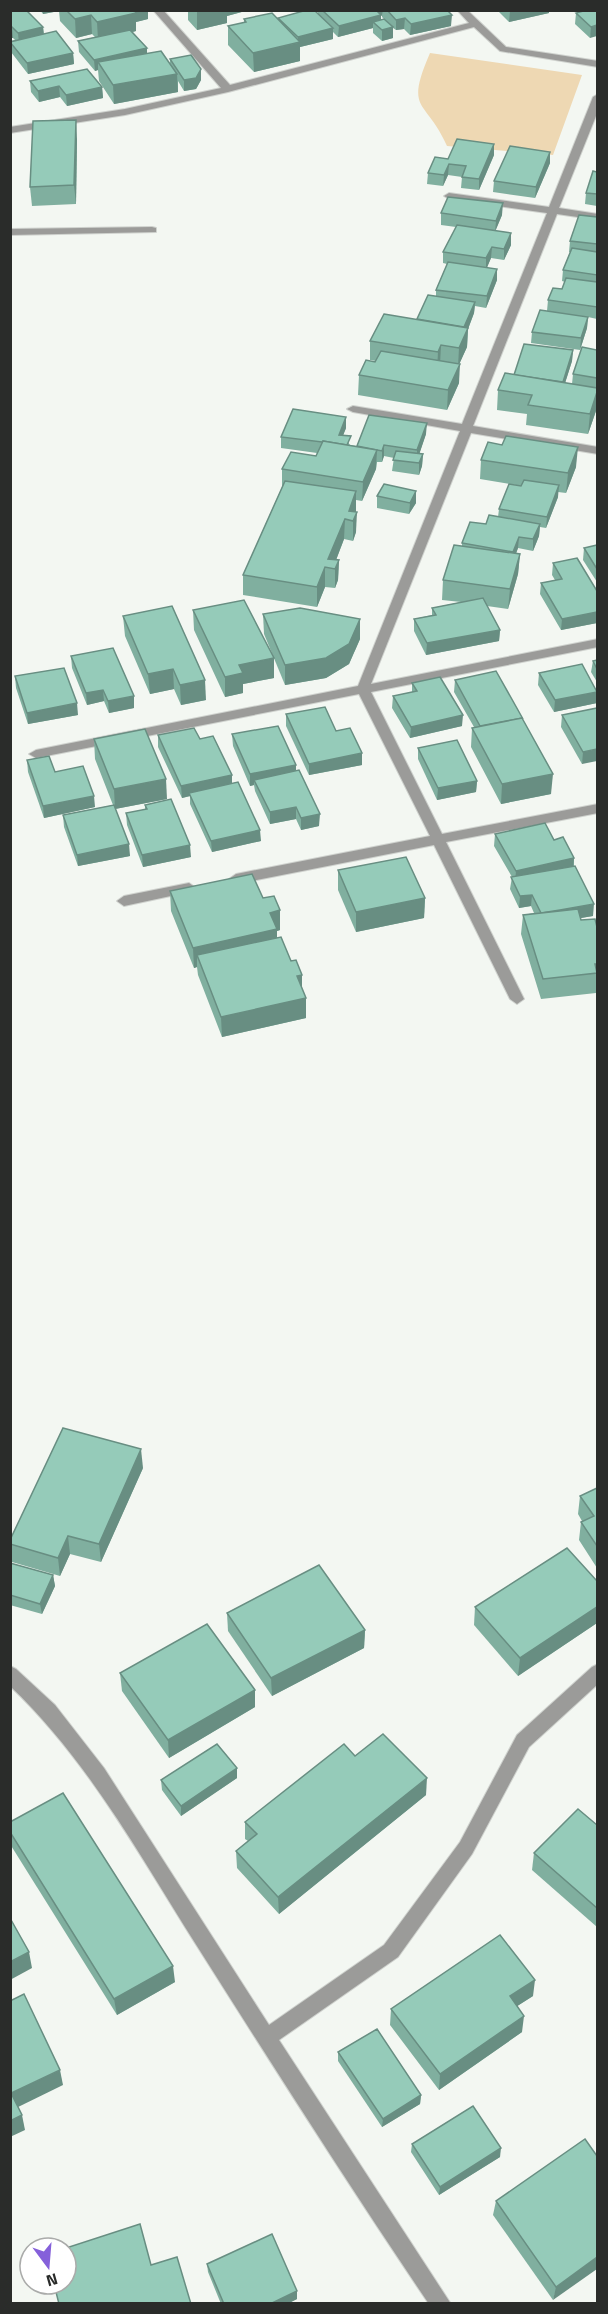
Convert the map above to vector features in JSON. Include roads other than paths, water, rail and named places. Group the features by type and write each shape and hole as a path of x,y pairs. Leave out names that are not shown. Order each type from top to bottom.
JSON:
{"street":[{"path":"157,10 228,88"},
{"path":"461,10 502,49 597,64"},
{"path":"11,129 125,112 476,24"},
{"path":"517,999 363,689 597,97"},
{"path":"449,196 597,217"},
{"path":"10,232 152,230"},
{"path":"353,409 597,451"},
{"path":"36,754 597,643"},
{"path":"124,901 597,808"},
{"path":"267,2037 391,1951 466,1848 523,1741 597,1672"},
{"path":"10,1674 49,1711 98,1774 336,2148 441,2304"}]}
